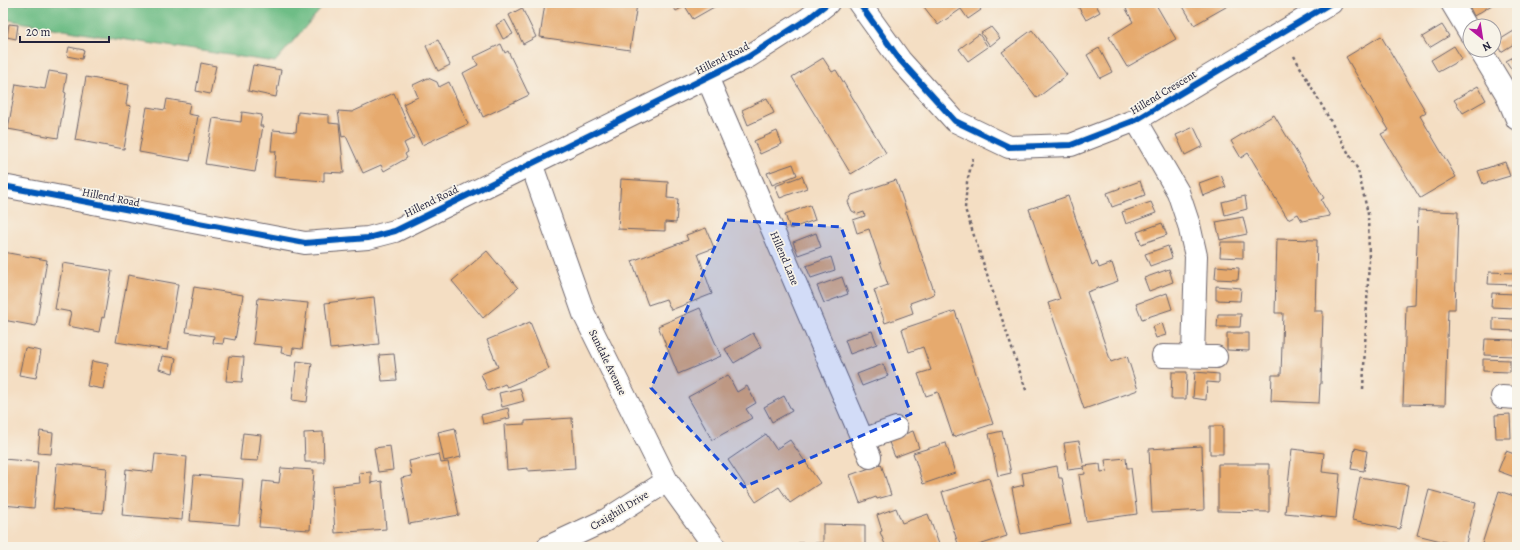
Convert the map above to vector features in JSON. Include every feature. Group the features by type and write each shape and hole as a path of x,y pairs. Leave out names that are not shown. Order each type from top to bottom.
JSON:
{"street":[{"name":"Hillend Road","path":"3,186 306,243 368,238 395,231 748,57 809,18 828,3"},
{"name":"Hillend Crescent","path":"859,3 900,60 955,121 1010,147 1071,145 1136,120 1331,3"},
{"path":"1452,3 1462,20"},
{"path":"1485,58 1506,93 1517,119"},
{"name":"Hillend Lane","path":"707,77 866,449 896,428"},
{"name":"Hillend Crescent","path":"1136,120 1178,192 1190,225 1196,256 1193,356"},
{"name":"Sundale Avenue","path":"531,163 584,314 667,481 715,547"},
{"path":"1163,356 1216,357"},
{"name":"Craighill Drive","path":"548,547 606,520 667,481"}],"path":[{"path":"1280,33 1358,170 1368,214 1369,260 1363,389"},
{"path":"982,133 973,158 967,182 965,210 1027,393"}],"highlighted area":[{"path":"727,220 841,227 911,414 744,487 651,388"}],"green space":[{"path":"3,3 326,3 275,62 81,33 3,19"}],"building":[{"path":"545,3 637,4 630,50 540,37"},
{"path":"671,3 721,3 693,19 685,6 676,11"},
{"path":"921,3 976,3 981,10 968,19 961,9 938,25"},
{"path":"1076,3 1095,3 1100,12 1086,20"},
{"path":"1136,3 1155,3 1176,39 1127,67 1109,37 1133,22 1126,9"},
{"path":"1181,3 1233,3 1194,25"},
{"path":"1495,3 1474,16 1468,4"},
{"path":"1512,3 1517,3 1517,12"},
{"path":"522,8 536,37 523,44 509,15"},
{"path":"505,20 513,34 503,39 496,25"},
{"path":"9,24 18,25 16,39 7,37"},
{"path":"1442,25 1449,36 1429,48 1422,37"},
{"path":"991,27 1000,38 990,46 981,33"},
{"path":"1032,30 1067,75 1037,98 1002,52"},
{"path":"1514,31 1517,37 1517,42 1502,51 1502,38"},
{"path":"979,34 988,47 968,61 959,49"},
{"path":"1381,36 1426,112 1420,116 1456,177 1420,198 1381,134 1389,130 1346,57"},
{"path":"438,40 450,65 438,71 426,46"},
{"path":"501,44 505,53 508,51 529,95 483,117 463,73 478,65 474,57"},
{"path":"1454,46 1462,59 1438,72 1431,60"},
{"path":"69,47 84,50 82,59 67,56"},
{"path":"1099,48 1112,72 1100,78 1087,55"},
{"path":"1517,55 1517,71 1514,73 1506,61"},
{"path":"823,58 832,72 836,70 886,153 851,174 792,77"},
{"path":"201,63 216,66 210,94 196,91"},
{"path":"253,65 281,70 276,97 248,91"},
{"path":"49,71 67,74 64,92 66,93 58,138 8,129 16,84 45,89"},
{"path":"86,77 129,85 126,105 131,106 124,149 75,140"},
{"path":"428,78 437,82 439,87 449,82 468,124 422,145 403,104 418,97 413,85"},
{"path":"1478,86 1486,100 1463,113 1454,100"},
{"path":"394,93 414,138 404,143 408,152 405,154 407,158 384,171 381,165 363,173 346,136 342,137 338,111 352,112"},
{"path":"767,98 774,113 748,125 742,110"},
{"path":"167,99 190,103 188,114 198,116 190,161 139,152 147,107 165,110"},
{"path":"242,112 262,115 260,126 263,126 255,172 205,164 213,118 241,122"},
{"path":"298,112 329,115 329,123 339,124 344,173 324,172 324,181 274,177 276,151 271,151 273,130 296,132"},
{"path":"1274,115 1324,198 1321,200 1330,216 1302,221 1298,214 1288,219 1248,153 1241,158 1231,141"},
{"path":"1194,127 1203,146 1185,155 1176,135"},
{"path":"777,131 782,144 760,154 754,141"},
{"path":"1505,162 1510,176 1483,184 1478,171"},
{"path":"793,164 797,175 772,185 767,173"},
{"path":"1221,175 1226,187 1203,196 1199,183"},
{"path":"802,176 807,188 780,198 775,186"},
{"path":"621,179 668,182 667,198 678,199 676,223 665,222 665,231 618,229"},
{"path":"896,180 935,294 910,303 913,313 885,323 874,290 888,285 869,229 857,233 853,220 865,216 864,212 858,214 852,211 848,202 852,195"},
{"path":"1140,181 1145,195 1112,207 1107,193"},
{"path":"1068,196 1092,265 1097,262 1099,268 1112,263 1118,281 1087,292 1111,362 1127,356 1138,390 1084,409 1048,303 1060,299 1029,209"},
{"path":"1245,196 1247,209 1225,215 1222,202"},
{"path":"1151,202 1156,213 1126,224 1122,212"},
{"path":"810,205 815,220 790,229 785,214"},
{"path":"1418,210 1458,212 1455,309 1448,309 1445,405 1403,404 1406,306 1415,305"},
{"path":"1243,217 1247,234 1220,240 1216,222"},
{"path":"1162,223 1167,235 1141,244 1137,232"},
{"path":"706,228 714,248 698,254 712,294 671,310 666,299 648,305 632,261 688,240 686,235"},
{"path":"816,233 821,247 798,255 793,242"},
{"path":"1277,239 1317,240 1315,311 1323,311 1319,403 1271,401 1272,375 1281,375 1283,313 1275,313"},
{"path":"1221,242 1243,242 1243,258 1220,257"},
{"path":"1168,246 1172,258 1150,266 1145,254"},
{"path":"487,251 518,288 483,318 452,281"},
{"path":"3,252 47,260 36,326 3,320"},
{"path":"831,257 835,270 811,278 806,266"},
{"path":"63,263 112,271 104,318 102,317 99,332 68,326 71,312 55,309"},
{"path":"1216,266 1239,268 1238,280 1215,279"},
{"path":"1169,269 1173,282 1149,291 1144,278"},
{"path":"1489,272 1516,273 1515,285 1488,284"},
{"path":"128,275 178,284 167,350 116,342"},
{"path":"842,277 848,294 824,303 817,286"},
{"path":"1216,286 1241,288 1240,301 1216,300"},
{"path":"194,287 243,295 235,340 224,338 223,344 213,343 214,336 186,332"},
{"path":"1167,293 1172,309 1142,319 1136,304"},
{"path":"1492,293 1515,294 1514,308 1491,307"},
{"path":"374,297 379,344 330,349 325,303"},
{"path":"258,298 308,303 302,349 293,348 292,355 281,353 282,347 253,344"},
{"path":"700,308 721,356 678,374 658,326"},
{"path":"955,311 993,424 953,437 938,392 926,396 918,374 931,370 923,347 909,352 902,329"},
{"path":"1218,314 1241,314 1240,327 1217,327"},
{"path":"1493,318 1515,319 1515,331 1493,330"},
{"path":"530,322 549,369 507,387 505,384 488,391 481,374 498,367 487,340"},
{"path":"1162,323 1166,335 1156,338 1152,327"},
{"path":"872,331 877,344 850,354 845,340"},
{"path":"753,333 761,347 734,363 725,349"},
{"path":"1227,333 1249,333 1249,351 1227,350"},
{"path":"1485,339 1515,340 1515,356 1484,355"},
{"path":"25,348 41,351 36,378 19,375"},
{"path":"394,354 397,380 382,381 379,355"},
{"path":"162,356 176,358 173,373 159,369"},
{"path":"229,356 244,357 242,382 226,381"},
{"path":"1483,359 1510,360 1510,372 1483,371"},
{"path":"92,361 108,364 103,389 87,386"},
{"path":"297,361 312,363 307,402 292,400"},
{"path":"883,364 888,376 862,386 857,374"},
{"path":"1172,372 1187,372 1186,399 1171,399"},
{"path":"1195,372 1219,374 1219,383 1207,382 1206,400 1193,398"},
{"path":"728,375 737,392 747,386 756,403 746,409 752,418 712,440 688,397"},
{"path":"520,388 524,401 502,407 499,393"},
{"path":"784,396 792,411 772,422 764,407"},
{"path":"508,408 510,418 483,424 481,415"},
{"path":"1510,414 1511,438 1496,438 1495,415"},
{"path":"572,418 575,468 528,471 528,468 507,470 504,425 525,424 525,421"},
{"path":"1210,426 1223,426 1223,454 1210,454"},
{"path":"455,428 461,457 444,461 438,432"},
{"path":"40,431 53,433 51,454 38,453"},
{"path":"913,431 919,448 895,457 888,440"},
{"path":"1002,431 1011,473 998,476 989,434"},
{"path":"323,432 324,462 305,462 304,433"},
{"path":"243,433 261,435 258,461 240,460"},
{"path":"766,434 776,449 790,440 820,483 790,503 779,487 756,502 728,460"},
{"path":"1079,441 1084,468 1068,470 1064,443"},
{"path":"946,443 955,473 923,484 913,453"},
{"path":"390,446 393,470 378,472 374,448"},
{"path":"1202,446 1204,510 1152,513 1149,449"},
{"path":"1355,448 1367,451 1364,471 1351,469"},
{"path":"1292,449 1324,453 1322,472 1340,474 1336,518 1285,513"},
{"path":"1506,451 1517,455 1517,478 1498,471"},
{"path":"155,454 187,457 182,520 122,515 126,469 153,472"},
{"path":"439,454 441,463 448,462 459,515 409,524 401,478 412,476 409,461"},
{"path":"1126,458 1127,468 1131,468 1137,514 1086,521 1079,475 1085,474 1084,466 1100,464 1101,472 1107,471 1105,460"},
{"path":"3,459 38,462 34,508 3,505"},
{"path":"57,463 107,468 103,513 53,509"},
{"path":"881,464 891,495 877,499 876,497 860,503 850,475"},
{"path":"1218,464 1269,464 1269,512 1218,511"},
{"path":"1057,466 1059,478 1062,478 1071,524 1021,534 1012,488 1024,485 1022,473"},
{"path":"281,468 314,470 310,530 259,527 263,481 279,483"},
{"path":"371,472 371,483 382,481 386,529 335,533 332,486 360,483 359,473"},
{"path":"194,475 243,479 239,525 190,521"},
{"path":"1360,477 1408,485 1400,529 1352,520"},
{"path":"989,478 1007,536 973,547 959,547 942,492"},
{"path":"1429,490 1476,503 1465,547 1417,535"},
{"path":"1499,491 1517,497 1517,547 1481,547"},
{"path":"896,508 902,523 928,514 940,547 886,547 880,532 882,531 877,515"},
{"path":"823,524 865,525 865,547 798,547 798,543 823,543"}],"cycle path":[{"path":"3,186 305,243 368,238 395,231 748,57 809,18 828,3"},
{"path":"859,3 900,60 955,121 1009,147 1071,145 1136,120 1331,3"}]}
